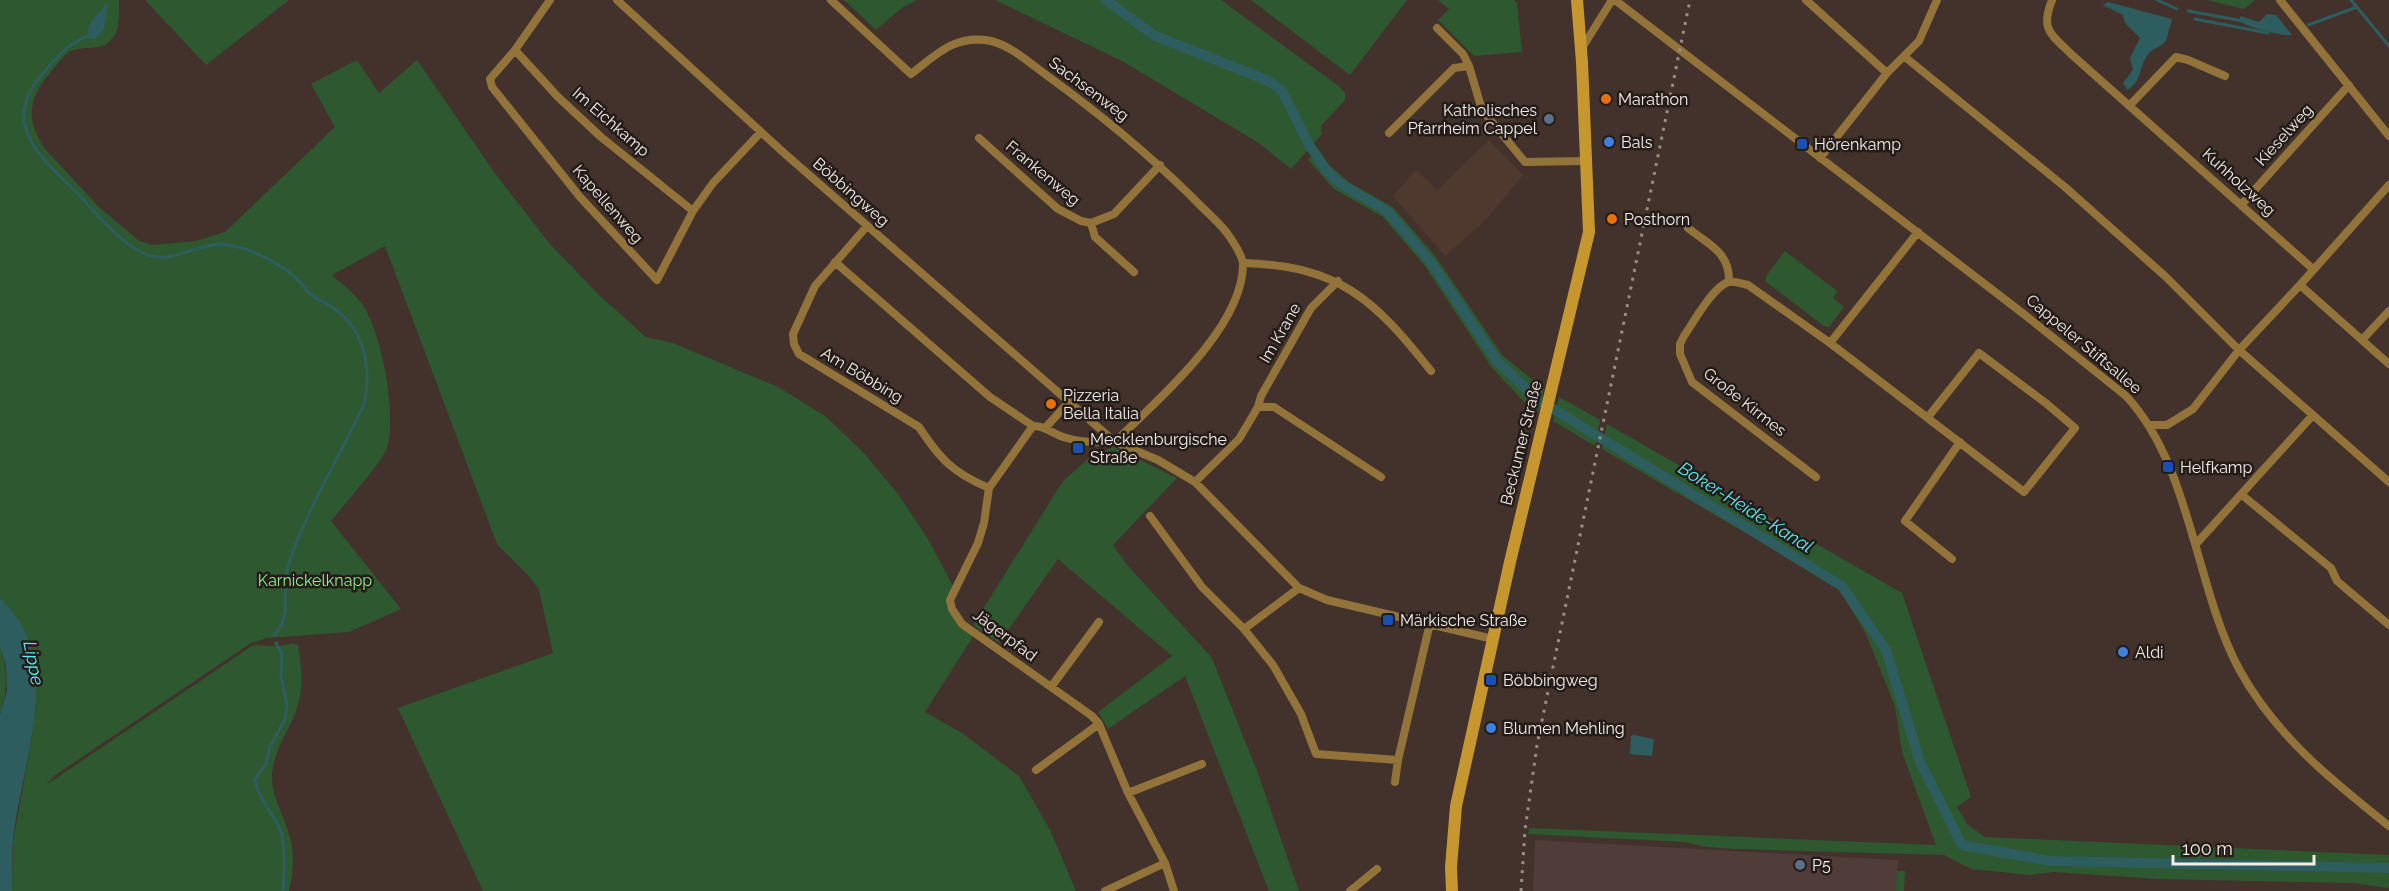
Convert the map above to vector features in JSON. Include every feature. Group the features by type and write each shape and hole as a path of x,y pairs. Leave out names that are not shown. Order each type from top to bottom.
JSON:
{"main road":[{"name":"Beckumer Straße","path":"1452,891 1452,849 1456,806 1589,232 1577,0"}],"street":[{"name":"Kapellenweg","path":"550,0 515,50 490,79 492,87 580,197 657,280 693,211 713,183 761,132"},
{"name":"Böbbingweg","path":"616,0 867,226 1115,442 1158,460 1195,482 1299,588 1327,600 1493,639"},
{"name":"Sachsenweg","path":"831,0 911,74 956,42 990,41 1000,44 1032,64 1104,117 1160,165 1227,233 1243,262"},
{"name":"Cappeler Stiftsallee","path":"1581,49 1613,0 1918,232 2121,392 2140,411 2149,425 2171,475 2196,544 2224,634 2238,668 2262,706 2300,751 2389,826"},
{"path":"1806,0 1887,73"},
{"path":"1820,158 1887,73 1919,41 1937,0"},
{"name":"Kuhholzweg","path":"2052,0 2045,21 2047,30 2071,54 2313,269"},
{"path":"2280,0 2389,136"},
{"path":"1437,28 1463,54 1469,66 1482,110 1525,162 1587,161"},
{"name":"Im Eichkamp","path":"515,50 558,97 602,137 693,211"},
{"path":"1905,57 2064,187 2166,277 2239,350 2389,482"},
{"path":"2130,105 2176,57 2225,76"},
{"path":"1389,133 1454,68 1469,66"},
{"name":"Kieselweg","path":"2242,204 2349,85"},
{"name":"Frankenweg","path":"979,138 1058,210 1072,219 1091,223 1114,214 1160,165"},
{"path":"2149,425 2167,425 2193,409 2239,350 2389,184"},
{"name":"Frankenweg","path":"1091,223 1095,237 1134,272"},
{"name":"Am Böbbing","path":"867,226 815,286 793,334 794,344 799,354 919,427 929,443 955,471 989,488"},
{"path":"1688,228 1723,256 1728,263 1729,282 1748,285 1830,343 2024,492 2075,428 1979,353 1928,417"},
{"path":"1830,343 1918,232"},
{"path":"835,262 990,397 1033,426 1046,427 1069,402"},
{"path":"1115,442 1187,369 1226,321 1239,285 1243,262 1309,270 1338,281 1373,305 1412,346 1431,371"},
{"name":"Im Krane","path":"1195,482 1239,439 1311,308 1338,281"},
{"name":"Große Kirmes","path":"1729,282 1715,292 1683,336 1680,354 1688,375 1692,382 1816,477"},
{"path":"2300,285 2389,364"},
{"path":"2362,340 2389,311"},
{"path":"1258,407 1274,407 1381,477"},
{"path":"2196,544 2313,416"},
{"path":"989,488 1033,426"},
{"name":"Böbbingweg","path":"1046,427 1061,437 1097,443 1115,442"},
{"path":"1952,559 1905,521 1960,442"},
{"name":"Jägerpfad","path":"989,488 984,523 978,543 950,600 952,609 962,624 1092,716 1099,724 1128,793 1165,863 1174,891"},
{"path":"2242,495 2331,568 2337,581 2389,625"},
{"path":"1150,516 1202,587 1245,629 1274,665 1301,714 1316,754 1398,760"},
{"path":"1245,629 1299,588"},
{"path":"1051,687 1099,622"},
{"path":"1395,782 1430,623"},
{"path":"1036,770 1099,724"},
{"path":"1128,793 1202,764"},
{"path":"1105,891 1165,863"},
{"path":"1350,891 1377,869"}],"shaded area":[{"path":"1489,140 1523,175 1486,220 1445,256 1393,196 1416,170 1437,190"},
{"name":"P5","path":"1535,840 1898,860 1897,891 1533,891"}],"green space":[{"name":"Karnickelknapp","path":"0,0 119,0 119,21 114,36 102,46 76,49 64,56 39,87 32,107 32,117 34,127 46,150 99,207 139,241 154,245 196,241 225,232 335,127 311,84 357,60 379,93 417,60 494,172 549,243 600,296 646,337 673,343 778,387 825,416 863,452 898,494 928,539 954,588 952,610 974,635 925,712 962,733 1019,776 1051,832 1076,891 483,891 398,708 553,653 539,590 528,575 497,544 385,246 332,275 362,304 376,334 389,395 390,433 384,454 331,521 401,609 349,632 267,638 251,643 54,776 46,785 252,646 298,645 301,675 300,697 295,714 279,747 272,774 275,796 292,846 293,868 289,891 12,891 13,842 32,737 34,670 10,610 0,598"},
{"path":"145,0 289,0 206,65"},
{"path":"844,0 917,0 903,7 876,30"},
{"path":"995,0 1221,0 1340,87 1345,93 1345,100 1321,126 1322,134 1291,169 1259,143 1122,61"},
{"path":"1251,0 1407,0 1350,75"},
{"path":"1438,0 1514,0 1517,3 1522,52 1474,56 1438,20 1449,9"},
{"path":"2207,0 2255,0 2244,9"},
{"path":"1319,150 1329,165 1350,183 1393,207 1436,257 1502,355 1544,389 1538,413 1533,411 1492,368 1425,266 1383,217 1334,189 1308,160"},
{"path":"1785,251 1837,291 1833,298 1844,307 1829,327 1824,326 1766,282 1766,276"},
{"path":"1559,397 1600,420 1595,446 1553,421"},
{"path":"1607,424 1902,593 1971,797 1957,807 1967,824 1985,837 2389,855 2389,888 2352,883 2158,879 2054,872 2030,875 1971,869 1944,855 1735,849 1707,847 1685,842 1528,834 1529,828 1936,845 1902,752 1895,706 1866,634 1838,587 1602,449"},
{"path":"1114,447 1177,478 1113,545 1128,566 1212,658 1259,776 1299,891 1269,891 1185,676 1108,729 1098,712 1172,656 1058,559 999,643 973,625 1063,481 1090,457"},
{"path":"0,647 6,680 0,714"},
{"path":"1897,871 1905,871 1904,891 1896,891"}],"water":[{"path":"108,2 104,30 95,39 87,38 90,23"},
{"path":"2108,2 2172,19 2166,41 2149,53 2138,79 2127,90 2123,83 2133,70 2130,58 2140,38 2125,23 2123,15 2103,5"},
{"path":"2267,14 2276,15 2292,35 2266,31 2240,21 2240,16 2259,22"},
{"path":"0,598 23,627 32,652 36,679 32,733 13,840 12,891 0,891 0,714 7,691 6,666 0,647"},
{"path":"1631,736 1654,739 1652,756 1630,754"}],"waterway":[{"name":"Boker-Heide-Kanal","path":"1106,0 1155,36 1269,81 1282,91 1308,143 1326,170 1338,182 1387,211 1430,261 1497,361 1537,399 1842,586 1886,650 1920,762 1962,845 2050,861 2389,868"},
{"path":"2157,0 2177,9"},
{"path":"2351,0 2389,46"},
{"path":"2308,25 2357,7"},
{"path":"2188,11 2243,21"},
{"path":"2195,19 2268,33"},
{"path":"88,36 72,44 58,56 35,84 26,102 24,121 27,132 32,143 49,165 119,236 145,254 166,257 218,244 246,250 272,261 294,276 312,295 346,319 354,329 364,352 367,378 364,404 296,544 286,574 284,619 274,635"},
{"path":"276,643 282,654 281,676 287,705 285,719 269,749 266,764 255,779 262,799 282,836 283,891"}],"railway":[{"path":"1521,891 1525,830 1537,745 1690,0"}],"place":[{"name":"Marathon","path":"1606,99"},
{"name":"Katholisches Pfarrheim Cappel","path":"1549,119"},
{"name":"Bals","path":"1609,142"},
{"name":"Hörenkamp","path":"1802,144"},
{"name":"Posthorn","path":"1612,219"},
{"name":"Pizzeria Bella Italia","path":"1051,404"},
{"name":"Mecklenburgische Straße","path":"1078,448"},
{"name":"Helfkamp","path":"2168,467"},
{"name":"Märkische Straße","path":"1388,620"},
{"name":"Aldi","path":"2123,652"},
{"name":"Böbbingweg","path":"1491,680"},
{"name":"Blumen Mehling","path":"1491,728"},
{"name":"P5","path":"1800,865"}],"water label":[{"name":"Lippe","path":"34,663"}]}
